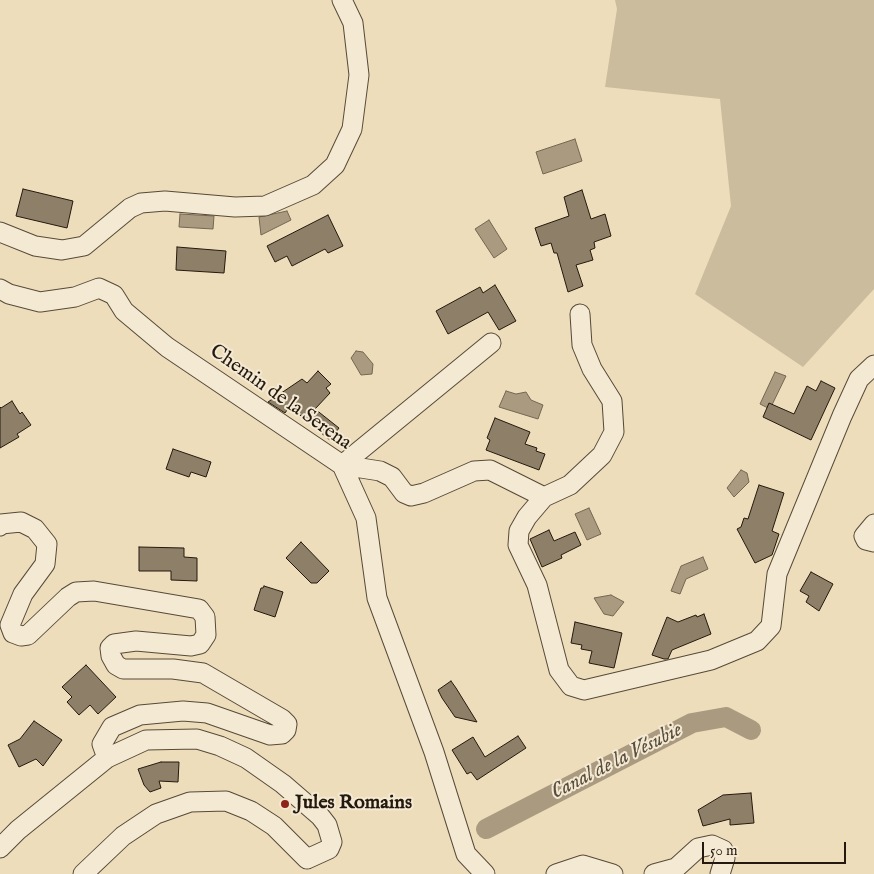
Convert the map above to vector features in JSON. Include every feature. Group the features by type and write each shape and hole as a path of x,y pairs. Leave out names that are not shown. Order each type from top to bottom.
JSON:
{"street":[{"path":"0,232 35,246 62,250 84,246 130,208 141,203 165,200 235,207 265,206 313,185 335,165 352,129 359,75 353,23 342,0"},
{"name":"Chemin de la Serena","path":"0,289 9,294 40,302 75,297 99,288 114,295 124,311 167,347 342,465 366,518 377,598 434,752 466,854 485,874"},
{"path":"580,314 582,345 592,369 612,401 614,432 602,455 570,485 544,497 526,517 518,531 518,546 537,585 559,670 571,686 584,690 718,656 758,640 771,626 777,574 859,379 874,365"},
{"path":"342,465 491,343"},
{"path":"342,465 380,471 392,477 404,494 412,496 424,493 474,471 490,470 544,497"},
{"path":"0,526 1,524 21,522 35,529 46,544 45,564 23,594 10,625 13,632 21,636 28,635 68,597 76,592 94,591 199,609 205,617 206,635 200,644 191,646 136,641 114,644 110,648 116,665 122,669 173,669 203,673 282,719 286,724 286,730 282,734 270,735 206,713 183,711 140,715 112,727 102,744 107,758"},
{"path":"874,524 864,536 866,540 874,542"},
{"path":"0,848 18,830 107,758 146,740 196,738 246,758 283,784 327,825 332,842 328,849 309,867 274,826 251,811 226,801 190,802 156,814 123,836 83,874"},
{"path":"654,874 676,868 698,848 712,845 723,850 725,858 720,874"},
{"path":"556,874 583,865 613,874"}],"shaded area":[{"path":"615,0 874,0 874,289 803,367 695,294 731,206 720,99 605,87 617,9"},
{"path":"575,139 582,161 543,174 536,152"},
{"path":"287,211 291,220 261,235 259,217"},
{"path":"180,214 214,216 213,229 179,227"},
{"path":"489,220 507,249 494,258 475,229"},
{"path":"356,351 363,352 373,364 372,374 361,375 351,358"},
{"path":"775,372 786,376 770,409 760,404"},
{"path":"506,391 516,394 526,392 531,400 543,405 538,419 499,407"},
{"path":"741,470 747,473 749,482 734,497 727,488"},
{"path":"589,508 601,534 587,540 575,514"},
{"path":"703,557 708,569 686,579 680,594 671,591 681,566"},
{"path":"611,595 624,602 613,616 604,614 594,598"}],"building":[{"path":"23,189 73,201 67,228 16,216"},
{"path":"582,190 591,219 605,214 611,236 594,242 595,248 590,250 593,260 576,265 583,286 568,292 557,253 554,253 551,243 541,246 535,228 569,216 564,197"},
{"path":"328,215 343,246 328,253 325,249 292,266 287,256 275,262 267,246"},
{"path":"177,247 226,251 224,273 176,270"},
{"path":"495,285 516,321 499,330 488,312 448,334 436,311 480,287 483,293"},
{"path":"318,371 331,384 326,388 330,393 315,409 339,428 330,440 289,407 285,413 268,402 302,379 307,383"},
{"path":"821,381 835,388 811,440 763,417 769,403 794,414 807,386 816,391"},
{"path":"12,401 20,414 22,412 31,425 17,434 19,437 0,448 0,407"},
{"path":"495,418 530,432 525,444 537,448 536,451 545,454 539,470 486,450 490,440 487,438"},
{"path":"173,449 211,462 206,477 191,472 189,477 166,469"},
{"path":"759,485 784,493 772,531 779,534 772,555 755,563 737,529 741,527 744,518 748,519"},
{"path":"549,530 554,541 575,532 581,545 561,555 562,558 542,567 530,539"},
{"path":"301,542 329,571 317,583 311,583 286,558"},
{"path":"139,547 184,548 184,557 197,558 197,581 171,580 171,571 139,571"},
{"path":"811,572 833,584 819,611 806,602 809,596 800,591"},
{"path":"264,586 283,592 275,617 254,610 261,588"},
{"path":"704,614 711,634 672,650 668,659 652,655 667,617 678,622"},
{"path":"575,622 622,633 614,668 589,663 592,651 581,649 582,645 571,643"},
{"path":"86,665 116,697 98,714 90,705 79,715 67,702 72,697 62,687"},
{"path":"451,681 477,722 455,717 442,698 438,690"},
{"path":"34,721 62,740 43,766 36,759 19,767 8,745 20,739"},
{"path":"518,736 526,748 477,780 471,772 467,774 452,750 473,737 485,757"},
{"path":"161,762 179,762 178,782 159,781 161,788 150,792 144,785 138,769"},
{"path":"751,793 754,823 730,825 730,819 703,826 698,810 723,795"}],"waterway":[{"name":"Canal de la Vésubie","path":"486,829 692,723 726,717 751,730"}],"place":[{"name":"Jules Romains","path":"285,804"}]}
